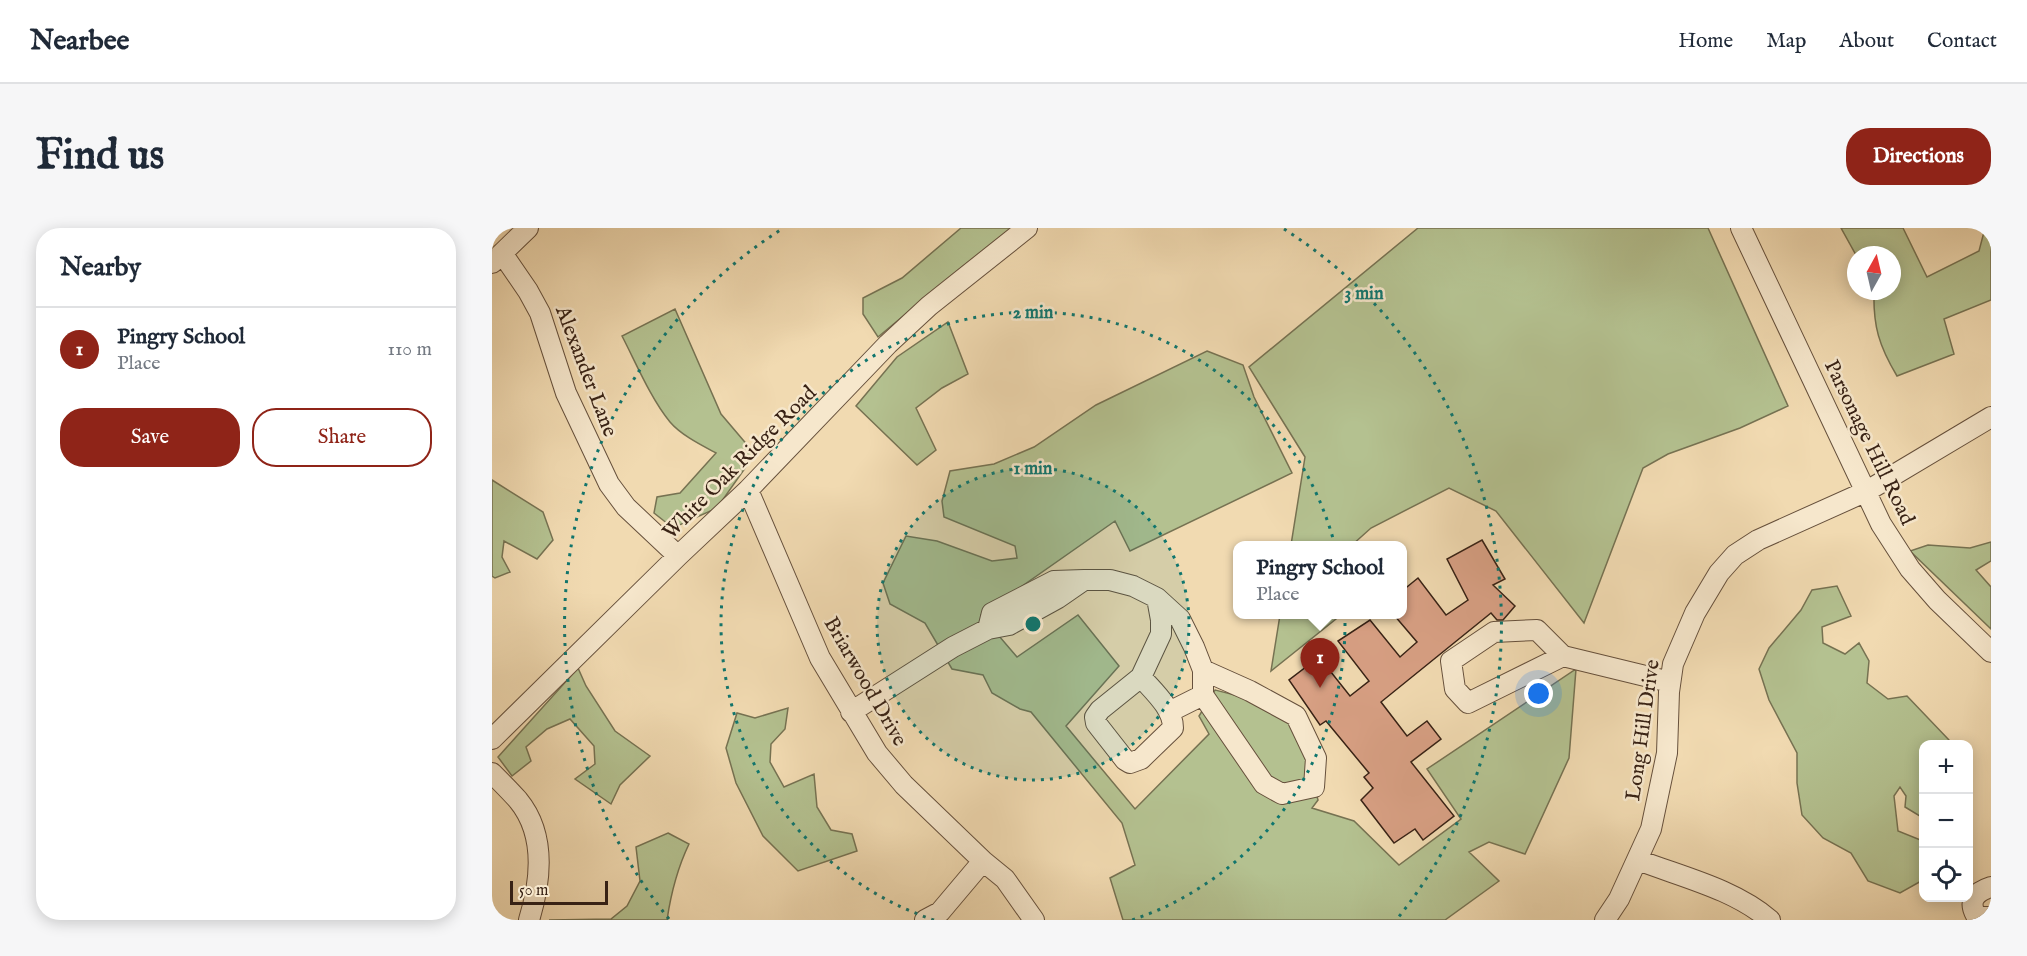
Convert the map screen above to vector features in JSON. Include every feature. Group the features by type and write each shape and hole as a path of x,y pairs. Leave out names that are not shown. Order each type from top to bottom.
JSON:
{"street":[{"path":"497,258 528,228"},
{"name":"White Oak Ridge Road","path":"492,739 748,490 888,344 929,306 1027,228"},
{"name":"Parsonage Hill Road","path":"1741,228 1881,524 1910,569 1937,600 1991,652"},
{"name":"Alexander Lane","path":"497,258 528,291 540,313 566,393 609,484 626,507 678,556"},
{"name":"Long Hill Drive","path":"1605,920 1638,860 1651,829 1667,753 1673,664 1695,613 1719,573 1735,555 1758,540 1867,491 1991,417"},
{"name":"Briarwood Drive","path":"748,490 820,658 877,753 904,785 983,861 1005,879 1034,920"},
{"path":"851,711 952,647 988,629 998,629 1009,625 1058,598 1084,580 1110,580 1133,586 1157,598 1180,619 1203,670 1203,695 1264,784 1282,794 1314,787 1316,758 1296,716 1250,691 1203,670"},
{"path":"1141,677 1169,712 1173,719 1173,728 1141,759 1130,763 1125,760 1096,723 1095,717 1100,710 1141,677 1161,634 1157,598"},
{"path":"1563,656 1468,703 1455,690 1451,661 1494,632 1537,630 1563,656 1670,682"},
{"path":"1169,712 1203,695"},
{"path":"492,773 519,801 527,813 536,837 540,864 530,920"},
{"path":"1638,860 1731,895 1749,904 1770,920"},
{"path":"925,920 940,912 983,861"},
{"path":"1991,887 1979,892 1973,900 1972,908 1977,917 1991,917"}],"green space":[{"path":"961,228 1015,228 962,267 878,337 863,314 863,298 902,278"},
{"path":"1418,228 1708,228 1788,406 1740,428 1668,454 1643,468 1584,623 1496,511 1449,488 1371,528 1356,541 1292,541 1305,457 1249,367"},
{"path":"1841,228 1903,228 1927,277 1979,251 1985,228 1991,228 1991,300 1944,319 1954,354 1897,376 1878,335 1874,300 1901,300 1901,246 1851,246"},
{"path":"675,309 721,414 755,454 717,508 673,528 654,513 657,497 680,493 716,453 685,435 670,422 650,392 622,336"},
{"path":"948,322 968,374 942,388 916,408 936,450 917,465 856,406 897,357"},
{"path":"1207,351 1243,365 1254,397 1292,473 1130,551 1115,521 981,615 1017,657 1078,615 1119,666 1066,726 1135,809 1209,734 1199,716 1215,690 1260,704 1284,718 1295,733 1309,769 1318,800 1312,808 1354,821 1399,865 1461,819 1427,769 1576,669 1569,758 1525,854 1489,842 1469,852 1499,881 1445,920 1123,920 1110,878 1135,865 1122,823 1031,712 1020,709 992,693 983,675 952,669 925,623 890,604 883,583 906,536 937,541 992,561 1017,558 1015,546 944,517 942,501 950,471 994,464 1034,447 1096,405"},
{"path":"492,480 543,512 553,540 537,559 504,541 502,557 510,572 495,578 492,576"},
{"path":"1991,542 1991,561 1976,570 1991,587 1991,629 1910,551 1928,545 1970,548"},
{"path":"1837,586 1851,616 1822,627 1823,643 1845,654 1859,643 1869,661 1867,683 1888,699 1907,696 1949,740 1919,740 1919,816 1905,807 1906,796 1900,787 1894,796 1898,831 1919,839 1919,882 1900,893 1868,881 1851,853 1823,838 1802,815 1797,783 1797,753 1769,700 1759,669 1769,648 1801,610 1812,590"},
{"path":"1279,619 1336,619 1271,671"},
{"path":"578,668 586,686 615,731 650,756 620,785 611,804 575,779 595,764 594,746 570,719 547,729 526,747 531,761 512,776 498,757"},
{"path":"788,708 785,729 771,744 770,762 784,787 814,774 817,807 831,830 852,834 857,851 798,871 763,836 736,783 726,748 737,713 755,718"},
{"path":"668,833 689,844 675,881 667,920 549,920 611,919 627,906 640,881 636,847"}],"building":[{"path":"1482,540 1505,579 1493,585 1515,606 1503,620 1497,620 1491,613 1381,702 1407,736 1427,721 1441,739 1411,762 1454,816 1423,840 1415,829 1394,843 1361,800 1373,788 1364,777 1369,773 1326,721 1320,725 1289,680 1319,657 1350,696 1369,681 1338,641 1370,620 1400,657 1417,642 1397,619 1407,619 1407,587 1418,578 1446,615 1468,600 1447,559"}],"place":[{"name":"Pingry School","path":"1320,688"}]}
